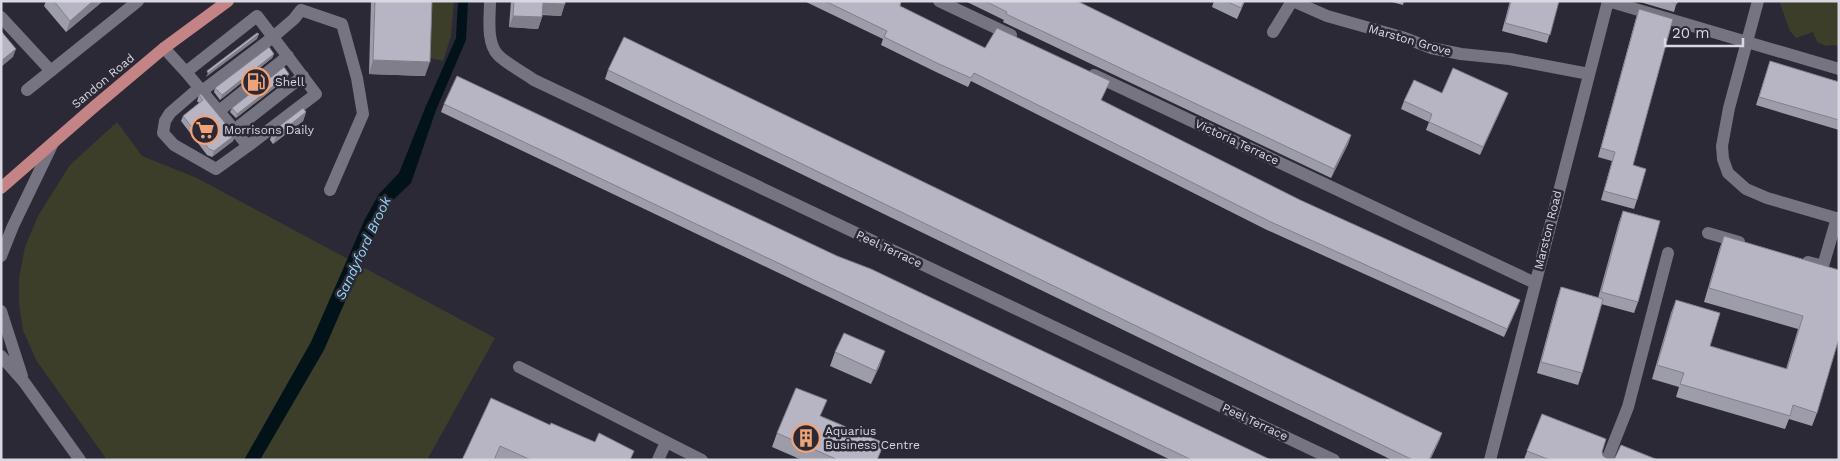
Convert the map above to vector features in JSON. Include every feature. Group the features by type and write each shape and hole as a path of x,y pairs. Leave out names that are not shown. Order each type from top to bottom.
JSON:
{"main road":[{"name":"Sandon Road","path":"1,188 94,106 164,48 228,1"}],"street":[{"path":"27,90 138,1"},
{"name":"Peel Terrace","path":"490,1 492,42 498,55 534,80 1334,460"},
{"path":"939,1 1020,40"},
{"name":"Marston Grove","path":"1273,32 1293,1 1327,16 1405,38 1431,48 1461,54 1510,58 1589,74"},
{"path":"1608,1 1839,69"},
{"name":"Marston Road","path":"1490,460 1608,1"},
{"path":"1758,1 1722,146 1723,160 1728,173 1746,188 1767,198 1838,218 1823,266 1794,258"},
{"path":"186,72 256,16 272,37 288,56 316,94 216,169 174,145 163,133 165,121 170,113 272,37 294,19 300,6 342,24 357,78 363,114 330,190"},
{"path":"1,17 51,71"},
{"path":"164,48 248,146"},
{"path":"218,111 288,56"},
{"name":"Victoria Terrace","path":"1084,70 1535,283"},
{"path":"234,130 303,76"},
{"path":"1,256 12,226 53,143"},
{"path":"1708,233 1756,247"},
{"path":"1607,460 1628,407 1668,253"},
{"path":"1,311 24,382"},
{"path":"1,356 24,382 80,460"},
{"path":"520,367 702,460"},
{"path":"1,370 24,382"},
{"path":"658,460 666,442"}],"green space":[{"path":"430,1 454,1 451,36 443,61 430,58"},
{"path":"1779,1 1839,1 1839,46 1826,46 1817,42 1813,32 1796,38 1790,31"},
{"path":"117,122 142,156 197,178 495,338 427,460 107,460 36,360 23,330 19,304 19,278 25,247 38,216 70,165"}],"water":[{"name":"Sandyford Brook","path":"458,1 468,1 466,40 436,110 411,183 391,202 378,226 324,350 260,460 244,460 311,342 365,219 379,194 399,173 456,38"}],"building":[{"path":"54,1 93,1 70,21"},
{"path":"375,1 432,1 430,62 373,60"},
{"path":"514,1 565,1 565,4 543,3 542,17 513,16"},
{"path":"825,1 901,1 900,6 985,48 997,28 1110,81 1101,100 1300,200 1520,300 1507,329 1271,222 974,73 971,78 939,64 884,37 887,31"},
{"path":"985,1 1077,1 1351,135 1334,169 1006,14 1007,12"},
{"path":"1226,1 1244,1 1241,8"},
{"path":"1511,1 1559,1 1550,35 1505,23"},
{"path":"1639,9 1673,19 1633,165 1646,169 1637,200 1604,191 1615,152 1601,148"},
{"path":"1,31 16,49 1,61"},
{"path":"257,33 259,34 208,73 207,71"},
{"path":"624,37 1442,433 1429,460 1413,460 608,70"},
{"path":"269,47 274,54 222,95 215,88"},
{"path":"1770,61 1839,82 1839,120 1759,97"},
{"path":"284,67 289,74 237,114 232,108"},
{"path":"1453,68 1508,93 1483,147 1429,122 1432,114 1404,101 1414,80 1442,93"},
{"path":"457,76 837,256 871,269 1271,460 1192,460 444,104"},
{"path":"201,94 235,135 214,151 209,149 183,116 203,100 199,95"},
{"path":"303,108 306,112 276,136 273,131"},
{"path":"1623,211 1660,221 1638,302 1601,292"},
{"path":"1724,236 1839,270 1839,338 1817,413 1793,405 1790,416 1680,384 1684,373 1657,365 1676,300 1720,313 1710,346 1787,369 1803,316 1709,288"},
{"path":"1561,287 1603,299 1582,373 1541,362"},
{"path":"844,333 885,351 876,371 835,352"},
{"name":"Aquarius Business Centre","path":"796,388 827,400 820,416 884,443 877,460 838,460 777,433"},
{"path":"491,398 550,425 551,423 595,442 599,433 634,451 630,460 531,460 500,446 494,460 462,460"},
{"path":"1542,414 1606,439 1602,452 1603,456 1608,459 1615,458 1621,445 1658,460 1550,460 1527,451"}],"place":[{"name":"Shell","path":"256,82"},
{"name":"Morrisons Daily","path":"205,130"},
{"name":"Aquarius Business Centre","path":"806,438"}]}
